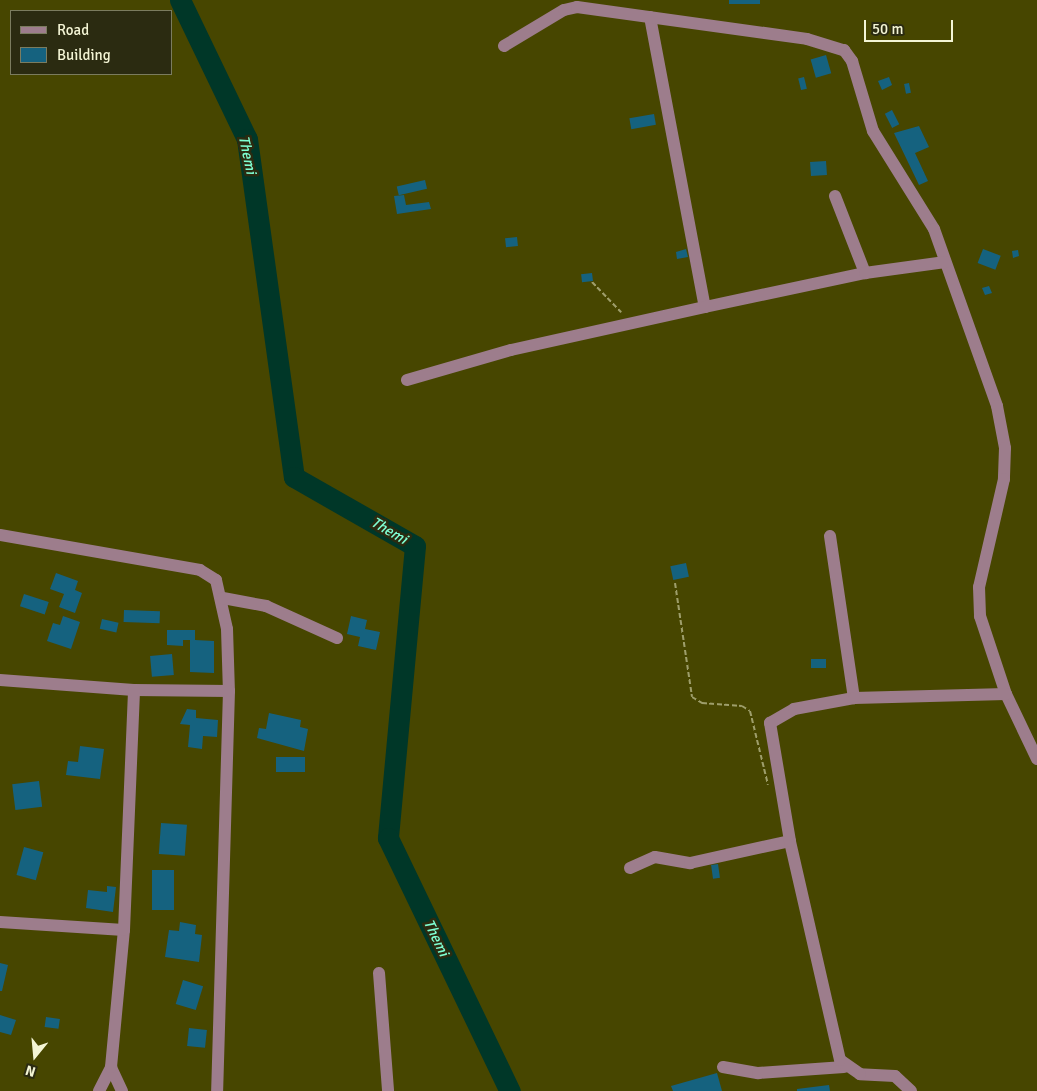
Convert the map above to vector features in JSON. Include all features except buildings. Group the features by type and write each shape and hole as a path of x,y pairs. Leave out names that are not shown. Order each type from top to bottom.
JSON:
{"street":[{"path":"504,46 564,10 578,7 807,39 844,50 852,61 873,131 914,192 945,262 997,406 1005,448 1004,479 979,601 990,654 1006,694 1037,759"},
{"path":"650,17 705,307"},
{"path":"835,196 865,273"},
{"path":"406,380 511,350 705,307 865,273 945,262"},
{"path":"0,535 200,570 216,580 223,598 229,691 217,1091"},
{"path":"830,536 854,698"},
{"path":"223,598 266,606 337,638"},
{"path":"0,680 134,690 229,691"},
{"path":"99,1091 111,1067 124,930 134,690"},
{"path":"844,1066 790,841 769,728 774,717 854,698 1006,694"},
{"path":"630,868 655,857 690,863 790,841"},
{"path":"0,922 124,930"},
{"path":"379,973 388,1091"},
{"path":"723,1067 758,1073 844,1066 860,1074 895,1076 911,1091"},
{"path":"111,1067 122,1091"}],"path":[{"path":"592,282 635,323"},
{"path":"675,583 692,697 702,703 742,706 750,711 766,782 782,791"}],"waterway":[{"name":"Themi","path":"180,0 247,139 294,477 415,546 388,838 510,1091"}]}
